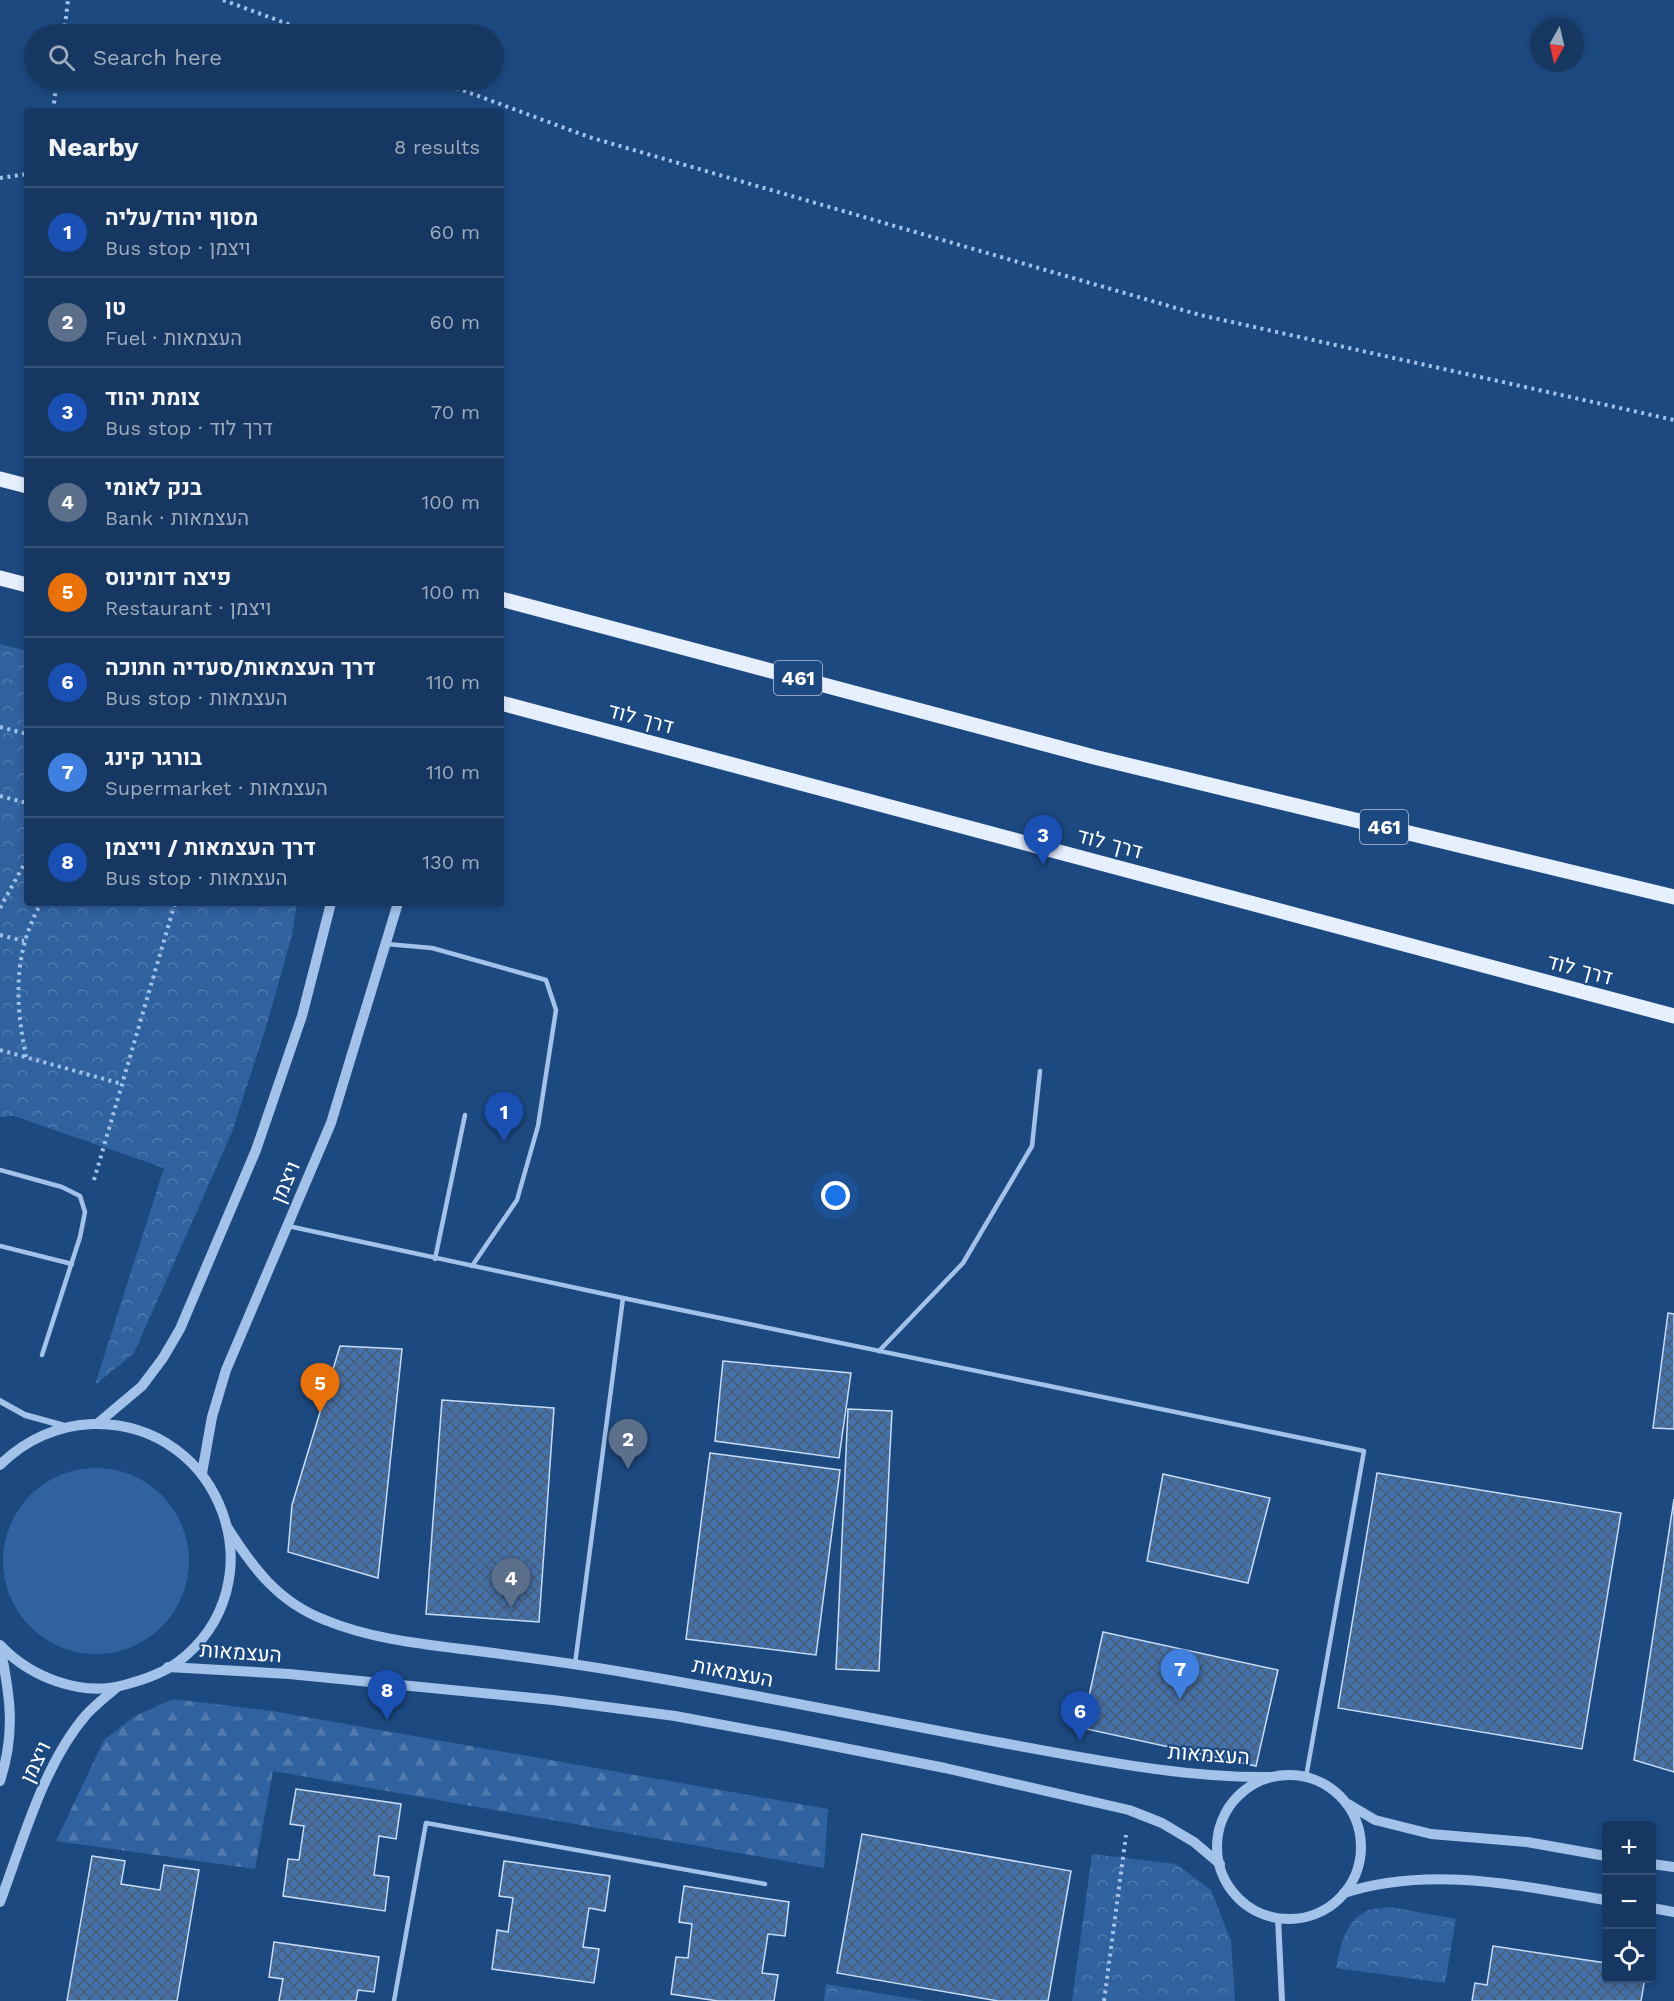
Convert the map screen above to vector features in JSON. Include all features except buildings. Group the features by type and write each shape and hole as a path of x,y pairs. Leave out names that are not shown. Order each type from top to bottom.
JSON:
{"main road":[{"path":"0,479 24,485"},
{"path":"0,578 24,584"},
{"name":"461","path":"504,600 1094,757 1674,897"},
{"name":"דרך לוד","path":"504,704 1674,1016"}],"street":[{"name":"ויצמן","path":"97,1424 142,1386 163,1358 180,1329 267,1121 302,1016 330,906"},
{"name":"ויצמן","path":"202,1473 212,1417 226,1370 331,1123 397,906"},
{"path":"0,1401 25,1415 68,1427"},
{"path":"0,1465 11,1454 42,1434 78,1424 115,1424 148,1433 178,1449 202,1473 220,1503 230,1537 230,1574 220,1609 201,1639 177,1662 149,1678 117,1687 84,1688 56,1682 30,1670 0,1645"},
{"name":"העצמאות","path":"227,1527 249,1562 271,1586 295,1604 323,1619 362,1633 416,1643 575,1664 1114,1763 1231,1777 1271,1777"},
{"name":"ויצמן","path":"0,1645 10,1698 10,1731 5,1766 0,1781"},
{"name":"העצמאות","path":"168,1667 300,1676 553,1701 675,1716 945,1768 1129,1810 1170,1828 1194,1842 1220,1864"},
{"name":"ויצמן","path":"0,1902 43,1788 64,1745 87,1714 117,1687"},
{"path":"1348,1804 1357,1821 1362,1841 1360,1861 1352,1884 1335,1903 1314,1915 1289,1920 1269,1917 1251,1908 1235,1895 1223,1878 1217,1854 1218,1833 1225,1813 1238,1795 1255,1783 1271,1777 1289,1775 1306,1777 1329,1787 1348,1804 1375,1820 1431,1834 1527,1842 1602,1855"},
{"path":"1656,1864 1674,1868"},
{"path":"1343,1893 1371,1884 1422,1879 1463,1879 1602,1899"},
{"path":"1656,1909 1674,1912"},
{"path":"1278,1918 1282,2001"}],"lane":[{"path":"387,944 432,948 546,980 556,1010 545,1093 518,1200 472,1266"},
{"path":"879,1351 963,1263 1032,1146 1040,1071"},
{"path":"435,1259 465,1115"},
{"path":"0,1170 62,1187 80,1196 85,1212 72,1264 42,1355"},
{"path":"288,1226 435,1259 1364,1451 1306,1777"},
{"path":"0,1246 72,1264"},
{"path":"575,1664 623,1298"},
{"path":"394,2001 426,1823 765,1884"}],"path":[{"path":"65,24 68,0"},
{"path":"223,0 288,24"},
{"path":"53,108 56,90"},
{"path":"462,90 589,137 1200,315 1674,420"},
{"path":"0,178 24,174"},
{"path":"0,727 24,733"},
{"path":"0,796 24,802"},
{"path":"0,908 24,864"},
{"path":"26,1057 19,1024 20,962 24,941 40,906"},
{"path":"85,1212 174,906"},
{"path":"0,935 24,941"},
{"path":"0,1050 122,1084"},
{"path":"1104,2001 1129,1810"}],"green space":[{"path":"0,644 24,650 24,906 297,906 292,935 267,1024 232,1132 134,1353 95,1385 164,1168 14,1116 0,1117"},
{"path":"96,1468 132,1475 148,1483 162,1495 174,1509 182,1525 189,1561 182,1597 174,1613 162,1627 148,1639 132,1647 96,1654 60,1647 44,1639 30,1627 18,1613 10,1597 3,1561 10,1525 18,1509 30,1495 44,1483 60,1475"},
{"path":"173,1699 272,1711 828,1809 824,1868 273,1771 255,1869 56,1841 104,1740 135,1716"},
{"path":"1092,1854 1176,1864 1211,1890 1231,1941 1235,2001 1072,2001"},
{"path":"1390,1907 1456,1919 1445,1983 1336,1968 1345,1935 1353,1921 1369,1910"},
{"path":"826,1984 924,2001 824,2001"}],"place":[{"name":"צומת יהוד","path":"1043,865"},
{"name":"מסוף יהוד/עליה","path":"504,1142"},
{"name":"פיצה דומינוס","path":"320,1413"},
{"name":"טן","path":"628,1469"},
{"name":"בנק לאומי","path":"511,1608"},
{"name":"בורגר קינג","path":"1180,1699"},
{"name":"דרך העצמאות / וייצמן","path":"387,1720"},
{"name":"דרך העצמאות/סעדיה חתוכה","path":"1080,1741"}]}
